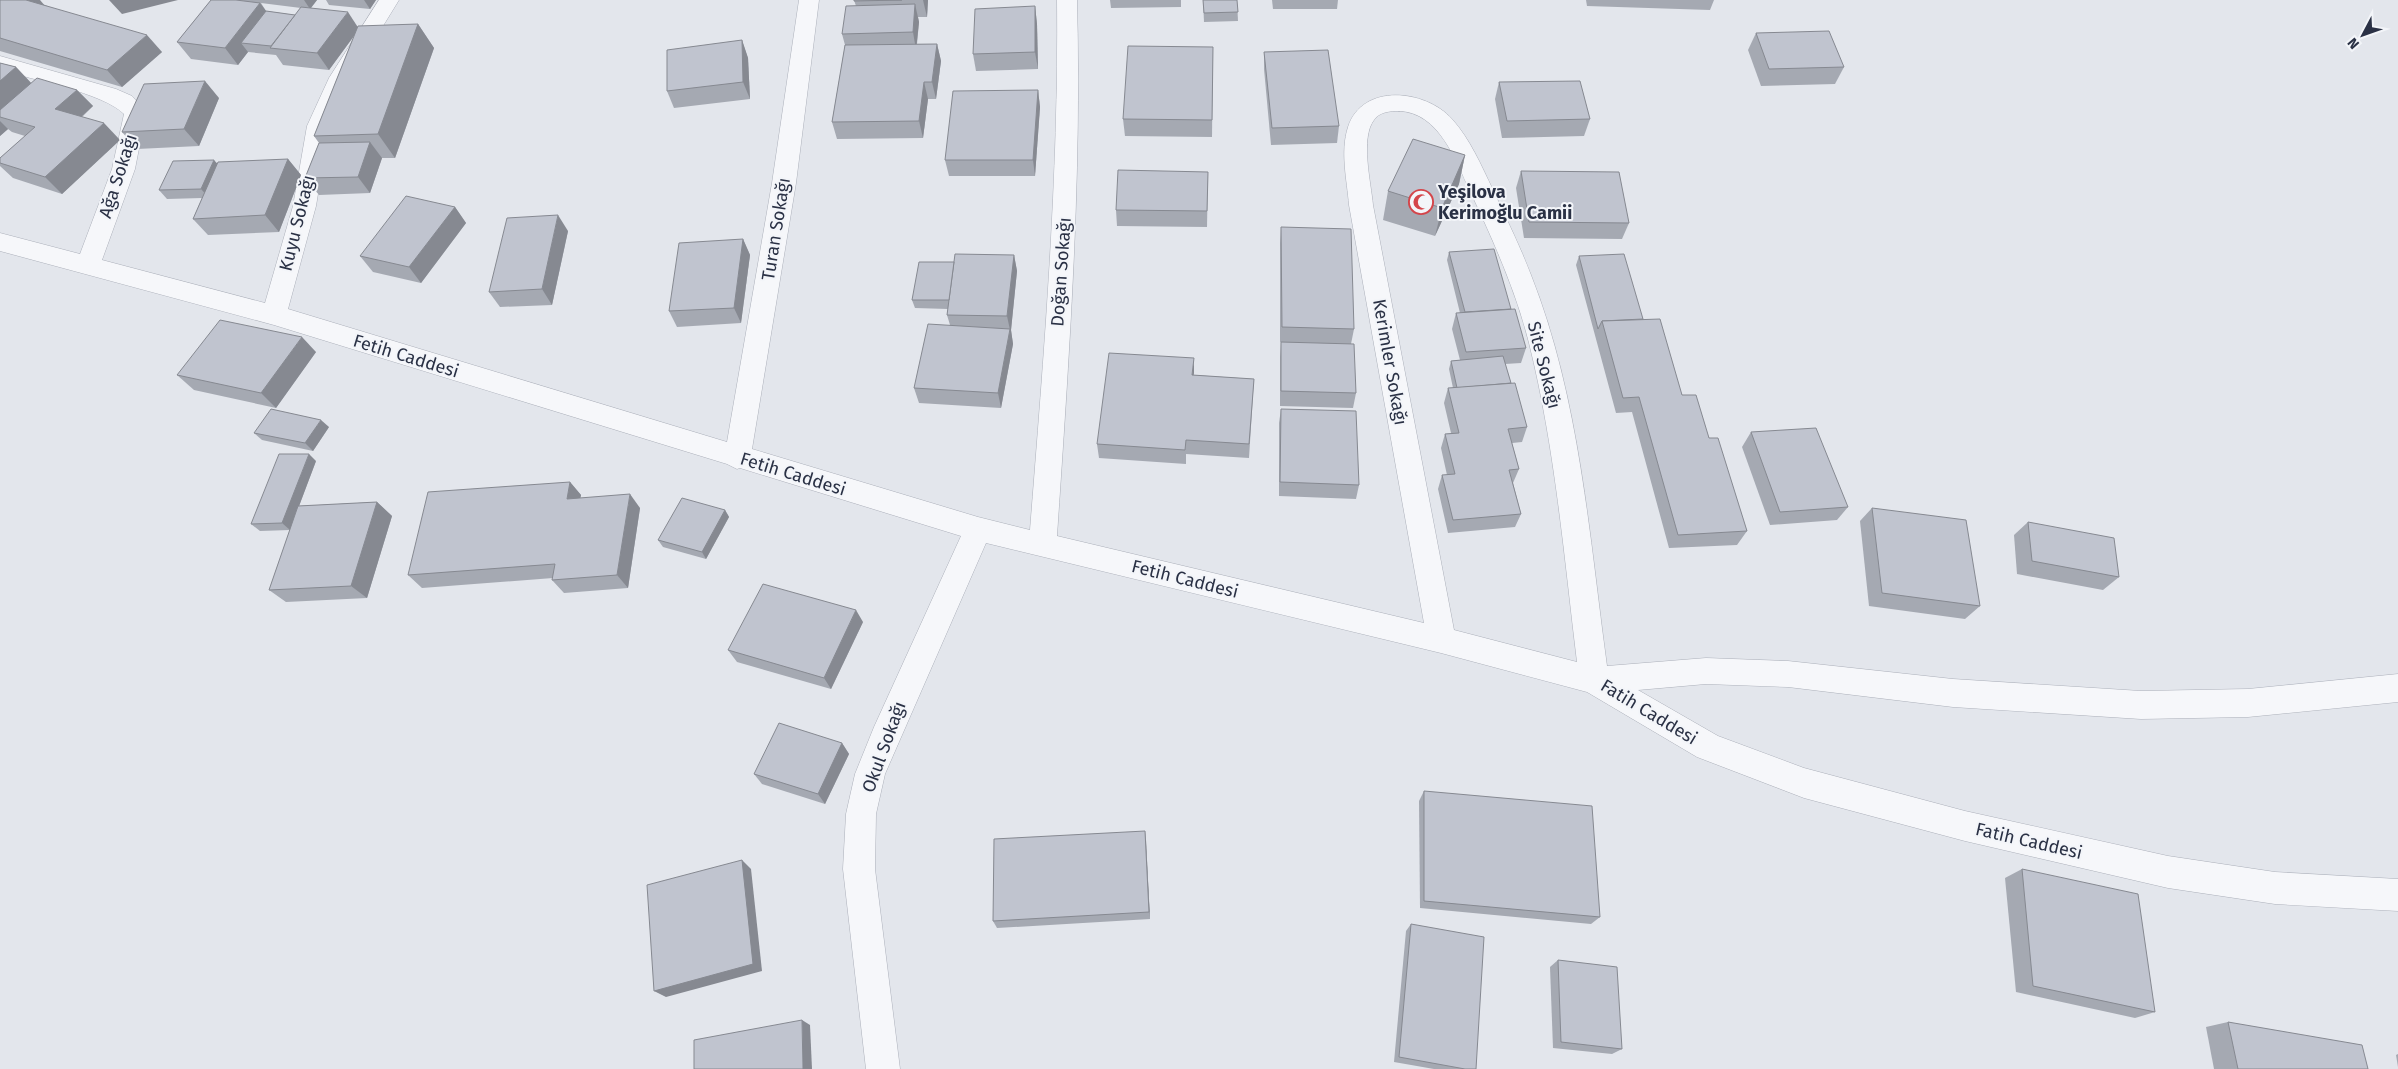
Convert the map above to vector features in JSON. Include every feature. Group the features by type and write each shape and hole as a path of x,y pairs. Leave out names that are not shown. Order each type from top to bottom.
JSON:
{"street":[{"name":"Kuyu Sokağı","path":"274,315 307,196 313,141 318,124 366,22 389,0"},
{"name":"Turan Sokağı","path":"737,458 784,183 809,0"},
{"name":"Doğan Sokağı","path":"1043,544 1069,153 1070,77 1067,0"},
{"name":"Ağa Sokağı","path":"0,63 108,94 124,101 135,112 133,130 123,168 88,264"},
{"name":"Kerimler Sokağı","path":"1394,102 1376,107 1364,116 1357,134 1361,205 1441,640"},
{"name":"Site Sokağı","path":"1394,102 1413,104 1429,112 1448,128 1465,157 1491,211 1527,299 1547,364 1562,447 1594,680"},
{"name":"Fetih Caddesi","path":"0,242 274,315 737,458 978,529 1441,640 1594,680"},
{"name":"Okul Sokağı","path":"882,1069 859,869 861,814 870,774 889,727 978,529"},
{"name":"Fatih Caddesi","path":"1594,680 1706,670 1788,674 1953,693 2141,705 2248,702 2321,697 2398,688"},
{"name":"Fatih Caddesi","path":"1594,680 1708,747 1804,783 1918,813 2168,872 2275,888 2398,896"}],"building":[{"path":"0,0 26,0 147,35 107,70 0,38"},
{"path":"211,0 236,0 260,3 225,48 177,42"},
{"path":"854,0 902,0 854,1"},
{"path":"1203,0 1237,0 1238,12 1204,13"},
{"path":"915,4 913,32 842,34 846,6"},
{"path":"1035,6 1035,52 973,54 975,9"},
{"path":"301,7 348,12 317,53 270,48"},
{"path":"266,11 295,15 271,46 241,43"},
{"path":"418,24 378,134 314,136 358,26"},
{"path":"1829,31 1844,67 1769,69 1756,33"},
{"path":"742,40 743,82 667,91 667,50"},
{"path":"937,44 932,82 924,82 919,121 832,122 845,45"},
{"path":"1128,46 1213,47 1212,120 1123,119"},
{"path":"1328,50 1339,126 1272,128 1264,52"},
{"path":"0,63 16,67 0,81"},
{"path":"37,78 77,90 55,109 104,123 45,177 0,163 0,158 35,127 0,117 0,110"},
{"path":"205,81 184,129 122,132 144,84"},
{"path":"1580,81 1590,119 1507,121 1499,82"},
{"path":"1038,90 1033,160 945,160 953,91"},
{"path":"1413,139 1465,155 1442,208 1388,191"},
{"path":"370,142 358,177 305,178 319,143"},
{"path":"288,159 265,215 193,219 218,162"},
{"path":"214,160 201,189 159,190 173,161"},
{"path":"1118,170 1208,172 1207,211 1116,210"},
{"path":"1521,171 1619,172 1629,223 1529,222"},
{"path":"406,196 455,207 409,267 360,256"},
{"path":"558,215 542,289 489,292 507,218"},
{"path":"1281,227 1351,229 1354,329 1282,327"},
{"path":"743,239 734,308 669,311 679,243"},
{"path":"1494,249 1511,309 1465,312 1449,252"},
{"path":"955,254 1014,255 1007,316 947,315"},
{"path":"1624,254 1643,319 1602,321 1598,329 1579,256"},
{"path":"919,262 954,262 949,300 912,300"},
{"path":"1515,309 1526,348 1466,352 1456,313"},
{"path":"1660,319 1682,395 1696,395 1709,438 1718,438 1747,531 1678,535 1639,397 1623,398 1602,321"},
{"path":"220,320 302,337 261,393 177,375"},
{"path":"928,324 1010,329 998,393 914,388"},
{"path":"1281,342 1354,344 1356,393 1281,391"},
{"path":"1109,353 1194,358 1192,375 1254,379 1249,444 1186,440 1185,450 1097,444"},
{"path":"1503,356 1511,383 1457,388 1451,361"},
{"path":"1515,383 1527,427 1508,429 1519,469 1509,470 1521,514 1453,520 1442,475 1455,474 1445,434 1459,433 1448,388"},
{"path":"271,409 321,420 305,443 254,433"},
{"path":"1281,409 1356,411 1359,485 1280,482"},
{"path":"1816,428 1848,507 1780,512 1751,432"},
{"path":"279,454 309,454 282,523 251,524"},
{"path":"570,482 567,499 630,494 617,575 552,580 555,564 408,575 428,492"},
{"path":"682,498 725,510 702,552 658,540"},
{"path":"377,502 351,586 269,590 298,506"},
{"path":"1872,508 1966,520 1980,606 1882,593"},
{"path":"2028,522 2114,538 2119,577 2032,561"},
{"path":"763,584 856,610 824,678 728,650"},
{"path":"779,723 842,743 818,794 754,774"},
{"path":"1424,791 1592,806 1600,917 1424,901"},
{"path":"1145,831 1149,912 993,921 994,839"},
{"path":"742,860 753,964 654,991 647,885"},
{"path":"2022,869 2138,894 2155,1012 2033,986"},
{"path":"1411,924 1484,937 1476,1069 1465,1069 1399,1057"},
{"path":"1558,960 1617,967 1622,1049 1561,1042"},
{"path":"802,1020 803,1069 694,1069 694,1040"},
{"path":"2228,1022 2362,1045 2368,1069 2238,1069"}],"place":[{"name":"Yeşilova Kerimoğlu Camii","path":"1421,202"}]}
